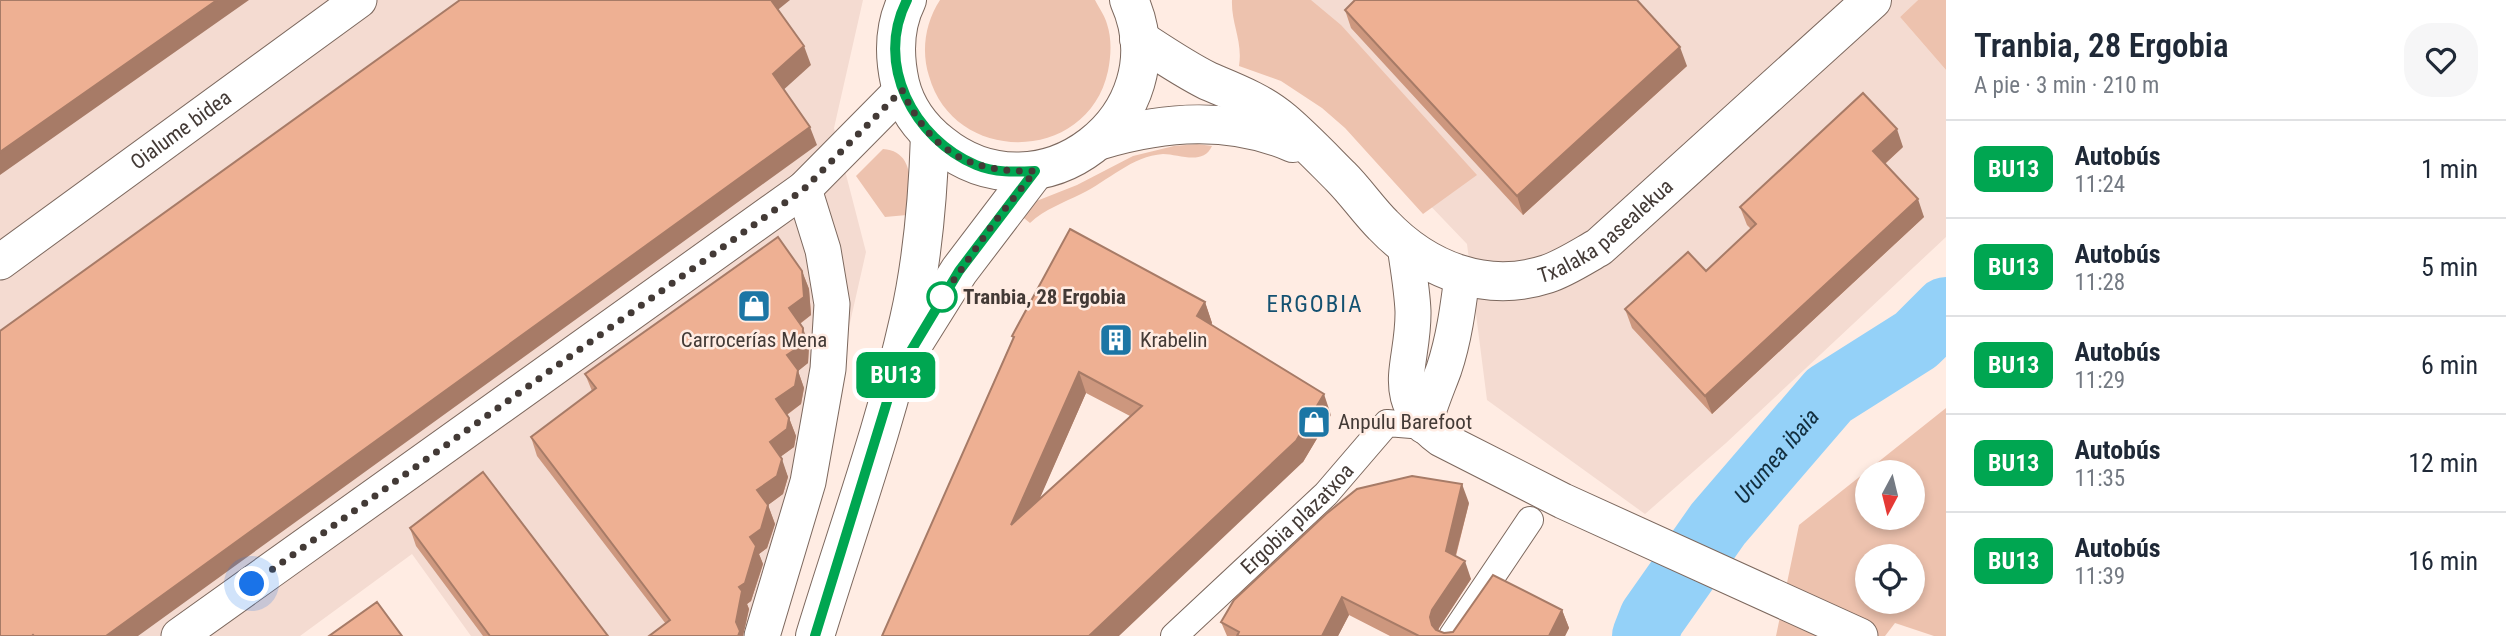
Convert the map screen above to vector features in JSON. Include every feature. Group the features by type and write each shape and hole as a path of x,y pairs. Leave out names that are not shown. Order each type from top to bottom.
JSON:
{"main road":[{"path":"904,2 896,53 902,90 914,114 930,135 952,153 978,166 1006,172 1035,171 1059,165 1081,155 1101,140 1119,119 1132,94 1139,67 1137,23 1129,0"},
{"name":"Txalaka pasealekua","path":"1139,39 1184,68 1254,102 1282,120 1341,177 1382,225 1405,246 1431,263 1462,277 1491,282 1548,274 1599,247 1872,0"},
{"name":"Txalaka pasealekua","path":"1101,140 1172,124 1209,123 1280,137 1313,151"},
{"path":"815,636 894,379 909,319 928,197 930,135"},
{"path":"894,379 959,271 1035,171"}],"street":[{"name":"Oialume bidea","path":"1,259 359,0"},
{"path":"179,636 215,626 804,189 902,90"},
{"path":"762,636 808,482 828,369 832,304 823,250 804,189"},
{"path":"1405,246 1413,313 1406,370 1408,389 1412,407 1424,426 1441,439 1580,508 1860,636"},
{"path":"1424,426 1453,336 1462,277"},
{"name":"Ergobia plazatxoa","path":"1174,636 1326,494 1387,423 1424,426"},
{"path":"1452,636 1530,520"}],"shaded area":[{"path":"0,0 863,0 834,128 866,252 789,592 773,636 471,636 412,554 300,636 0,636"},
{"path":"940,0 1095,0 1110,36 1108,71 1096,102 1075,124 1049,137 1020,142 991,138 965,126 943,105 929,76 925,57 928,28"},
{"path":"1232,0 1311,0 1341,25 1477,175 1423,214 1345,128 1322,108 1281,81 1239,66"},
{"path":"1233,0 1918,0 1900,17 1946,70 1946,237 1726,443 1645,514 1487,400 1467,244"},
{"path":"1918,0 1946,0 1946,70 1900,17"},
{"path":"1174,146 1212,146 1203,156 1190,158 1163,154 1141,159 1091,189 1048,210 1030,223 1019,214 1034,202 1077,185 1133,156"},
{"path":"883,149 894,151 907,165 910,195 907,215 885,217 856,176"},
{"path":"1946,408 1946,636 1934,636 1895,623 1885,636 1776,636 1799,525 1855,480 1855,530 1925,530 1925,460 1881,460"}],"building":[{"path":"0,0 217,0 0,152"},
{"path":"460,0 771,0 804,46 773,74 810,127 106,636 0,636 0,331"},
{"path":"1355,0 1637,0 1680,47 1517,196 1345,10"},
{"path":"1863,93 1897,129 1873,151 1918,199 1705,396 1625,309 1688,252 1706,271 1756,224 1740,207"},
{"path":"1070,229 1205,302 1197,316 1324,394 1296,441 1089,636 882,636 1014,337 1012,336","holes":["1079,372 1142,406 1011,525"]},
{"path":"778,237 802,271 804,297 789,308 803,328 802,345 787,355 798,370 795,386 776,399 789,418 787,429 770,442 782,459 777,476 757,490 768,505 761,529 750,537 756,546 745,583 739,587 742,591 736,622 740,631 738,636 649,636 670,620 531,437 596,388 585,374"},
{"path":"483,472 608,636 490,636 410,528"},
{"path":"1412,476 1462,484 1446,551 1465,561 1432,610 1430,617 1436,630 1453,632 1493,575 1562,610 1549,636 1419,636 1342,597 1322,636 1237,636 1239,632 1221,622 1234,600 1326,514 1357,489"},
{"path":"377,602 402,636 329,636"}],"waterway":[{"name":"Urumea ibaia","path":"1645,636 1652,618 1718,524 1829,395 1916,340 1946,310"}],"bus line":[{"name":"BU13","path":"815,636 894,379 959,271 1035,171 1006,172 978,166 952,153 930,135 919,121 902,90 896,62 897,34 907,0"}],"place":[{"name":"Tranbia, 28 Ergobia","path":"942,297"},
{"name":"Carrocerías Mena","path":"754,306"},
{"name":"Krabelin","path":"1116,340"},
{"name":"Anpulu Barefoot","path":"1314,422"}],"district":[{"name":"ERGOBIA","path":"1315,304"}],"route":[{"path":"252,584 804,189 902,90 909,106 930,135 952,153 978,166 1006,172 1035,171 993,224 942,297"}]}
